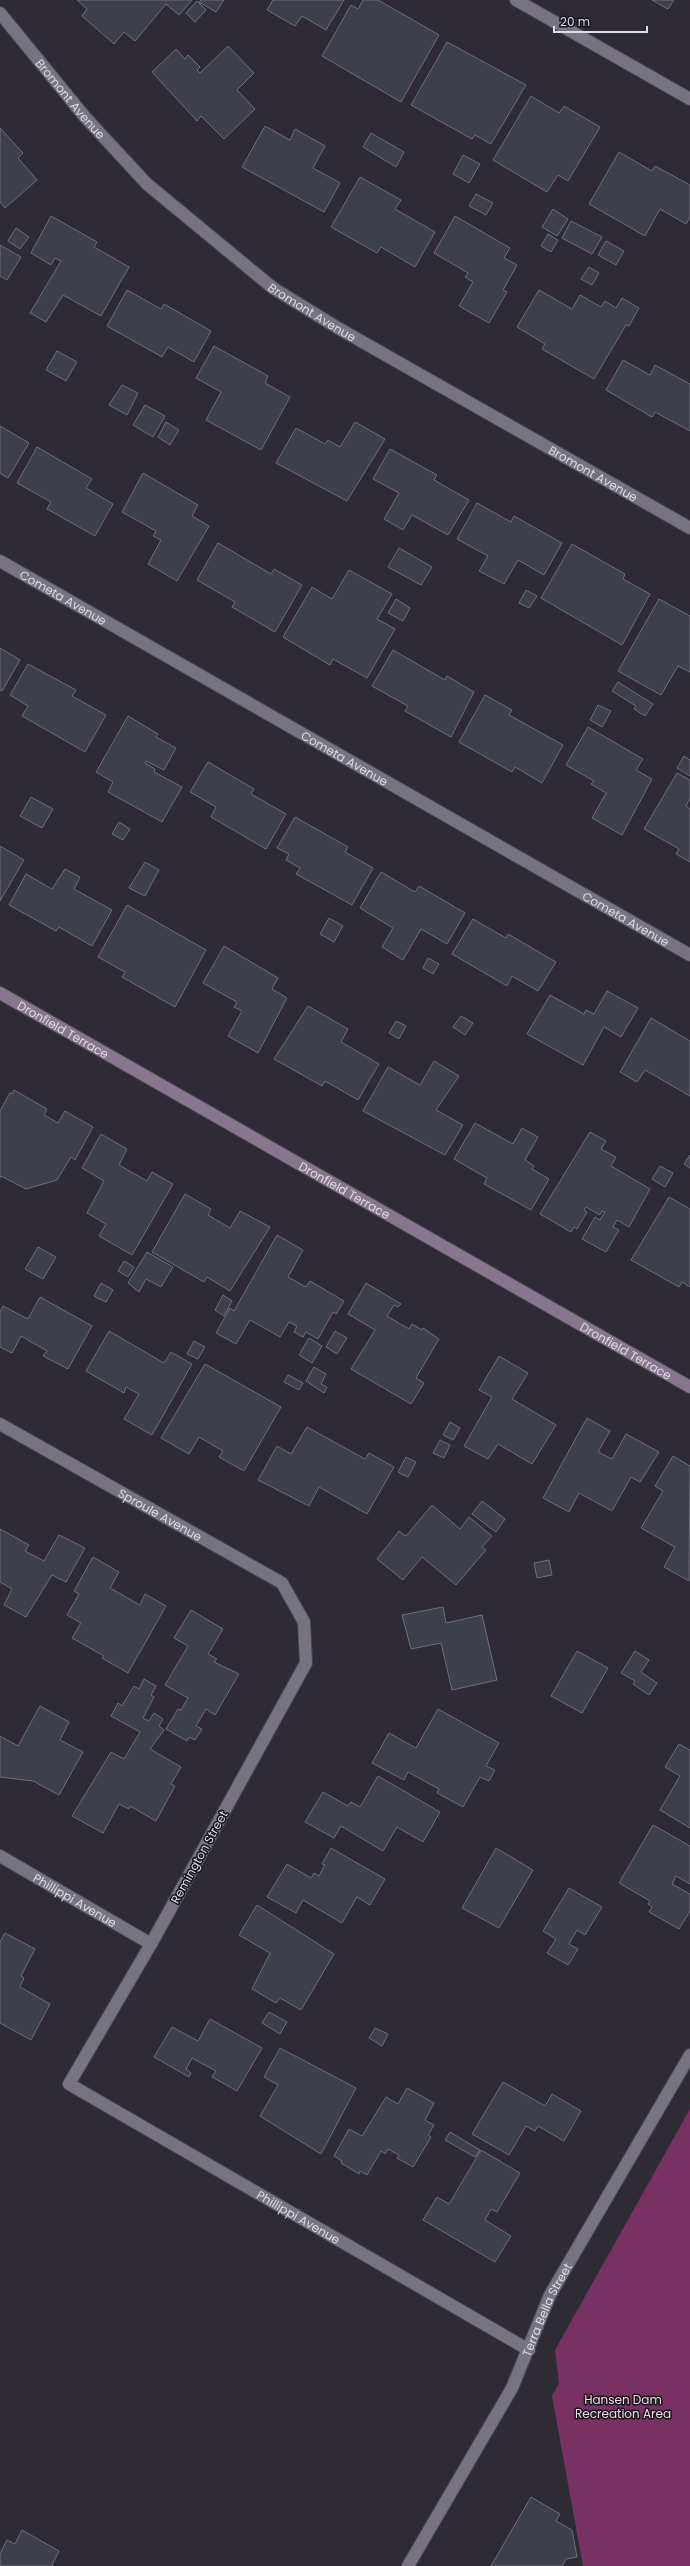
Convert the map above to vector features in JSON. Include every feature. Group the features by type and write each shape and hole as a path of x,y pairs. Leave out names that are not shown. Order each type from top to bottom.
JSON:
{"street":[{"path":"516,0 690,99"},
{"name":"Bromont Avenue","path":"0,13 85,117 147,184 273,288 338,328 690,528"},
{"name":"Cometa Avenue","path":"0,561 690,955"},
{"name":"Dronfield Terrace","path":"0,993 690,1387"},
{"name":"Sproule Avenue","path":"0,1424 282,1583 304,1622"},
{"name":"Remington Street","path":"69,2084 151,1944 306,1663 304,1622"},
{"name":"Phillippi Avenue","path":"0,1856 151,1944"},
{"name":"Terra Bella Street","path":"408,2566 512,2388 529,2350 550,2295 690,2055"},
{"name":"Phillippi Avenue","path":"69,2084 529,2350"}],"green space":[{"name":"Hansen Dam Recreation Area","path":"690,2109 690,2566 583,2566 552,2396 559,2383 555,2350"}],"building":[{"path":"77,0 192,0 179,15 166,4 135,41 124,32 114,44 82,16 87,9"},
{"path":"201,0 224,0 216,12 199,2"},
{"path":"273,0 344,0 326,30 302,16 295,26 267,10"},
{"path":"363,0 378,0 439,35 401,102 322,56 351,5 358,9"},
{"path":"652,0 674,0 668,9"},
{"path":"197,1 206,10 195,22 186,13"},
{"path":"447,42 526,85 491,144 475,135 472,139 411,105"},
{"path":"228,46 254,73 237,90 255,109 224,139 201,116 197,121 152,72 176,49 185,59 188,55 200,67 197,70 200,73"},
{"path":"531,96 559,113 564,106 600,127 568,181 558,175 547,192 493,160"},
{"path":"265,126 290,140 295,129 325,146 313,168 340,183 324,212 242,167"},
{"path":"0,128 23,153 18,158 37,180 5,208 0,202"},
{"path":"371,133 404,152 396,167 363,147"},
{"path":"619,152 652,171 655,166 690,185 690,217 686,224 660,209 645,236 589,204"},
{"path":"463,155 480,164 469,183 453,174"},
{"path":"360,177 401,200 395,209 435,232 415,267 381,247 377,253 331,227"},
{"path":"476,194 493,203 486,215 469,206"},
{"path":"553,209 568,219 557,236 542,227"},
{"path":"51,216 97,242 94,247 129,267 101,316 63,295 46,322 30,313 61,261 55,258 51,265 31,253"},
{"path":"455,216 510,248 504,258 517,265 503,290 507,292 489,323 459,306 473,282 465,277 468,273 434,253"},
{"path":"571,221 602,237 592,254 562,238"},
{"path":"16,228 29,237 20,249 8,241"},
{"path":"548,234 558,240 551,252 541,246"},
{"path":"606,241 624,251 616,265 598,255"},
{"path":"0,245 21,257 7,280 0,276"},
{"path":"589,267 599,273 592,285 581,279"},
{"path":"127,290 161,309 164,304 211,331 194,362 168,347 162,357 107,326"},
{"path":"539,290 572,309 580,295 601,307 605,301 616,308 622,298 639,308 629,326 626,325 594,379 542,349 545,344 517,327"},
{"path":"214,346 268,376 265,383 290,397 261,450 206,420 221,392 196,378"},
{"path":"57,351 77,362 66,381 46,370"},
{"path":"623,360 650,375 655,365 690,384 690,431 655,412 652,417 606,390"},
{"path":"122,385 138,393 127,415 109,405"},
{"path":"145,405 165,416 153,437 133,425"},
{"path":"166,422 179,430 170,445 158,437"},
{"path":"355,422 385,439 347,501 276,463 296,428 325,444 328,440 340,447"},
{"path":"0,426 29,443 8,478 0,473"},
{"path":"37,447 92,479 86,488 113,504 95,536 47,509 51,502 17,483"},
{"path":"390,449 437,475 434,480 469,500 448,535 412,515 403,530 384,519 399,493 373,479"},
{"path":"143,473 198,505 192,516 209,526 177,581 148,564 161,540 153,536 156,531 122,512"},
{"path":"477,503 511,522 514,516 562,543 544,575 518,560 504,584 479,571 488,556 457,539"},
{"path":"218,543 271,574 274,569 302,585 275,632 232,607 235,602 197,580"},
{"path":"572,544 625,574 623,579 650,594 622,645 541,598"},
{"path":"399,548 432,567 421,585 388,567"},
{"path":"349,570 392,594 377,619 395,629 367,678 333,659 330,665 283,637 312,587 332,599"},
{"path":"526,590 537,596 529,608 519,603"},
{"path":"396,599 410,608 403,621 388,613"},
{"path":"659,599 690,616 690,672 678,666 661,695 618,671"},
{"path":"0,648 20,660 2,691 0,690"},
{"path":"393,650 445,680 447,676 474,692 451,737 405,711 408,706 372,686"},
{"path":"28,664 76,690 72,696 106,715 85,752 22,716 28,706 10,695"},
{"path":"618,682 653,704 645,716 634,709 636,706 612,691"},
{"path":"485,695 512,710 509,715 563,745 542,783 515,767 512,772 459,742"},
{"path":"598,705 611,711 602,727 590,720"},
{"path":"128,716 158,734 156,737 176,748 164,770 146,761 145,763 155,769 154,772 182,787 162,822 108,792 113,782 96,772"},
{"path":"588,727 643,759 636,770 652,779 622,835 592,818 606,793 591,784 594,781 566,765"},
{"path":"684,756 690,760 690,776 677,768"},
{"path":"208,762 254,789 251,794 286,814 266,849 211,817 216,807 190,792"},
{"path":"677,773 690,780 690,798 686,806 690,809 690,862 676,854 679,849 644,829"},
{"path":"31,797 53,809 42,828 20,816"},
{"path":"295,817 348,847 345,852 373,868 352,905 296,874 300,868 286,860 289,854 277,848"},
{"path":"119,822 130,829 123,840 112,834"},
{"path":"0,846 24,860 0,901"},
{"path":"145,862 159,870 145,896 129,888"},
{"path":"65,869 80,877 74,889 112,910 92,946 59,927 56,931 9,905 26,874 52,889"},
{"path":"381,872 415,892 419,886 465,913 447,944 421,929 403,960 382,947 393,928 360,908"},
{"path":"127,905 206,950 175,1007 122,977 125,972 98,957"},
{"path":"329,918 343,926 334,942 320,934"},
{"path":"473,919 506,938 508,934 556,962 538,991 512,976 507,986 452,954"},
{"path":"224,946 278,978 272,989 287,998 258,1053 228,1036 242,1011 234,1007 237,1002 203,983"},
{"path":"428,958 439,964 433,974 423,968"},
{"path":"607,991 638,1008 621,1037 604,1027 583,1065 527,1034 550,995 584,1014 586,1010 594,1014"},
{"path":"308,1006 348,1029 341,1042 379,1064 358,1100 325,1081 322,1086 274,1059"},
{"path":"461,1016 473,1023 465,1035 453,1027"},
{"path":"651,1018 690,1041 690,1096 645,1070 637,1082 620,1072"},
{"path":"396,1021 406,1026 399,1039 389,1033"},
{"path":"434,1061 459,1076 436,1110 463,1125 445,1155 363,1111 388,1067 420,1085"},
{"path":"14,1090 47,1109 44,1115 58,1123 65,1111 93,1127 75,1160 71,1157 57,1180 26,1189 1,1176 0,1178 0,1111 10,1093 12,1094"},
{"path":"475,1123 513,1144 522,1128 538,1137 525,1160 534,1166 532,1169 549,1179 531,1210 484,1184 487,1178 454,1159"},
{"path":"590,1132 606,1141 601,1149 616,1157 611,1166 650,1189 629,1227 617,1220 613,1227 619,1230 606,1252 582,1239 595,1217 600,1220 605,1212 602,1211 600,1215 586,1207 584,1210 587,1212 577,1229 574,1227 571,1232 540,1214"},
{"path":"101,1134 127,1149 119,1165 147,1181 152,1172 173,1184 132,1255 99,1236 106,1224 87,1213 104,1181 82,1168"},
{"path":"690,1155 690,1168 684,1164"},
{"path":"660,1166 673,1173 665,1187 652,1179"},
{"path":"185,1194 211,1209 208,1215 230,1228 240,1211 270,1227 230,1291 207,1277 204,1282 152,1252"},
{"path":"669,1197 690,1209 690,1287 682,1282 679,1287 631,1260"},
{"path":"277,1235 303,1250 288,1277 306,1287 310,1281 344,1301 336,1314 333,1312 318,1339 306,1332 303,1337 294,1332 297,1326 289,1322 280,1337 250,1320 236,1344 216,1333 230,1308 234,1311"},
{"path":"38,1247 56,1257 43,1279 25,1269"},
{"path":"147,1252 173,1267 161,1287 146,1279 139,1292 128,1283"},
{"path":"124,1261 134,1267 128,1277 118,1271"},
{"path":"101,1283 113,1290 106,1302 94,1296"},
{"path":"366,1283 401,1304 398,1307 394,1305 387,1316 409,1329 412,1324 422,1330 423,1328 439,1339 416,1378 424,1383 411,1404 351,1369 375,1330 348,1314"},
{"path":"223,1295 232,1301 224,1316 215,1310"},
{"path":"40,1297 92,1326 68,1369 43,1356 47,1351 21,1336 12,1353 0,1347 0,1312 3,1306 28,1319"},
{"path":"109,1331 164,1363 171,1352 192,1364 152,1435 124,1419 139,1394 126,1387 124,1393 86,1371"},
{"path":"335,1331 347,1338 337,1354 326,1347"},
{"path":"309,1338 322,1346 312,1363 299,1355"},
{"path":"194,1341 205,1347 198,1359 187,1354"},
{"path":"499,1356 528,1373 512,1399 556,1425 532,1464 498,1444 488,1459 464,1446 492,1397 479,1390"},
{"path":"205,1364 281,1407 244,1471 219,1457 223,1451 199,1437 189,1454 161,1438"},
{"path":"314,1367 326,1374 321,1384 327,1387 324,1393 306,1381"},
{"path":"288,1375 303,1383 299,1390 284,1382"},
{"path":"587,1418 610,1431 598,1452 612,1459 626,1434 659,1452 640,1482 631,1477 612,1511 579,1493 569,1512 543,1498"},
{"path":"450,1422 460,1428 453,1440 443,1435"},
{"path":"307,1427 365,1459 369,1453 394,1467 367,1514 319,1487 309,1506 258,1480 277,1446 291,1454"},
{"path":"440,1440 450,1445 444,1458 433,1453"},
{"path":"673,1456 690,1466 689,1581 664,1567 675,1547 641,1528 663,1491 655,1486"},
{"path":"406,1457 416,1462 408,1477 398,1472"},
{"path":"482,1501 505,1519 496,1532 472,1514"},
{"path":"432,1505 460,1529 469,1517 492,1536 482,1547 486,1550 456,1585 422,1557 403,1580 377,1559 399,1531 406,1536"},
{"path":"0,1529 29,1545 25,1551 44,1561 59,1535 85,1548 66,1582 52,1575 26,1617 4,1605 12,1589 0,1582"},
{"path":"93,1557 119,1572 110,1588 140,1605 145,1594 166,1606 128,1673 102,1658 104,1656 72,1638 81,1623 67,1615 79,1594 74,1591"},
{"path":"549,1560 552,1575 537,1578 534,1563"},
{"path":"443,1607 446,1623 482,1615 497,1680 452,1690 441,1643 411,1649 402,1615"},
{"path":"191,1610 223,1629 208,1654 217,1659 214,1662 239,1674 215,1715 206,1709 196,1726 202,1729 195,1740 189,1737 187,1741 166,1729 178,1709 181,1710 188,1698 165,1685 188,1646 174,1638"},
{"path":"577,1651 608,1668 582,1713 551,1696"},
{"path":"635,1651 649,1660 641,1672 657,1683 649,1695 633,1684 635,1681 621,1673"},
{"path":"144,1679 156,1686 151,1695 154,1697 143,1718 149,1721 154,1713 163,1719 159,1726 164,1730 150,1749 181,1767 171,1784 175,1786 156,1821 130,1806 129,1809 119,1804 103,1833 72,1816 111,1752 124,1759 140,1732 111,1716 118,1703 122,1706 134,1686 139,1689"},
{"path":"40,1706 69,1722 60,1740 83,1752 59,1795 33,1781 0,1777 0,1736 18,1746"},
{"path":"438,1709 499,1743 486,1766 495,1770 489,1781 480,1777 463,1807 437,1793 439,1789 408,1772 404,1780 372,1763 389,1733 416,1748"},
{"path":"679,1744 690,1750 690,1828 660,1810 680,1776 665,1767"},
{"path":"378,1776 440,1812 423,1842 397,1827 383,1851 341,1826 334,1838 305,1822 323,1792 348,1806 351,1802 360,1807"},
{"path":"653,1825 690,1846 690,1884 676,1876 672,1884 690,1894 690,1911 679,1929 649,1912 652,1907 648,1904 650,1901 619,1883"},
{"path":"331,1848 385,1879 370,1905 357,1897 342,1923 303,1900 296,1913 267,1897 287,1864 311,1878 314,1873 319,1876 325,1865 322,1864"},
{"path":"496,1848 533,1870 499,1928 462,1908"},
{"path":"569,1888 602,1907 585,1935 577,1930 569,1944 578,1949 568,1965 547,1953 556,1939 543,1931"},
{"path":"257,1905 334,1954 301,2010 280,1998 276,2003 252,1989 270,1953 239,1935"},
{"path":"5,1933 35,1949 21,1976 24,1978 20,1987 50,2004 31,2040 0,2023 0,1942"},
{"path":"269,2012 287,2022 280,2034 262,2023"},
{"path":"210,2019 262,2048 237,2091 212,2077 216,2071 192,2058 186,2069 191,2073 189,2077 154,2057 172,2027 198,2041"},
{"path":"375,2028 388,2034 382,2046 369,2038"},
{"path":"280,2048 356,2088 321,2154 260,2116 278,2085 264,2077"},
{"path":"503,2082 545,2106 552,2094 581,2111 564,2141 538,2126 535,2131 526,2126 509,2155 472,2134"},
{"path":"407,2088 434,2103 425,2120 434,2125 428,2135 431,2137 413,2167 397,2158 399,2155 388,2149 385,2154 381,2151 367,2175 360,2171 359,2174 341,2163 342,2161 334,2156 349,2129 362,2136 386,2097 398,2104"},
{"path":"450,2132 480,2150 475,2157 445,2140"},
{"path":"481,2150 520,2173 497,2212 491,2209 485,2220 511,2236 495,2262 423,2220 437,2197 449,2204"},
{"path":"531,2497 560,2514 556,2521 572,2530 577,2557 566,2559 562,2566 491,2566"},
{"path":"22,2530 59,2551 52,2565 53,2566 0,2566 0,2554 7,2540 15,2544"}]}
